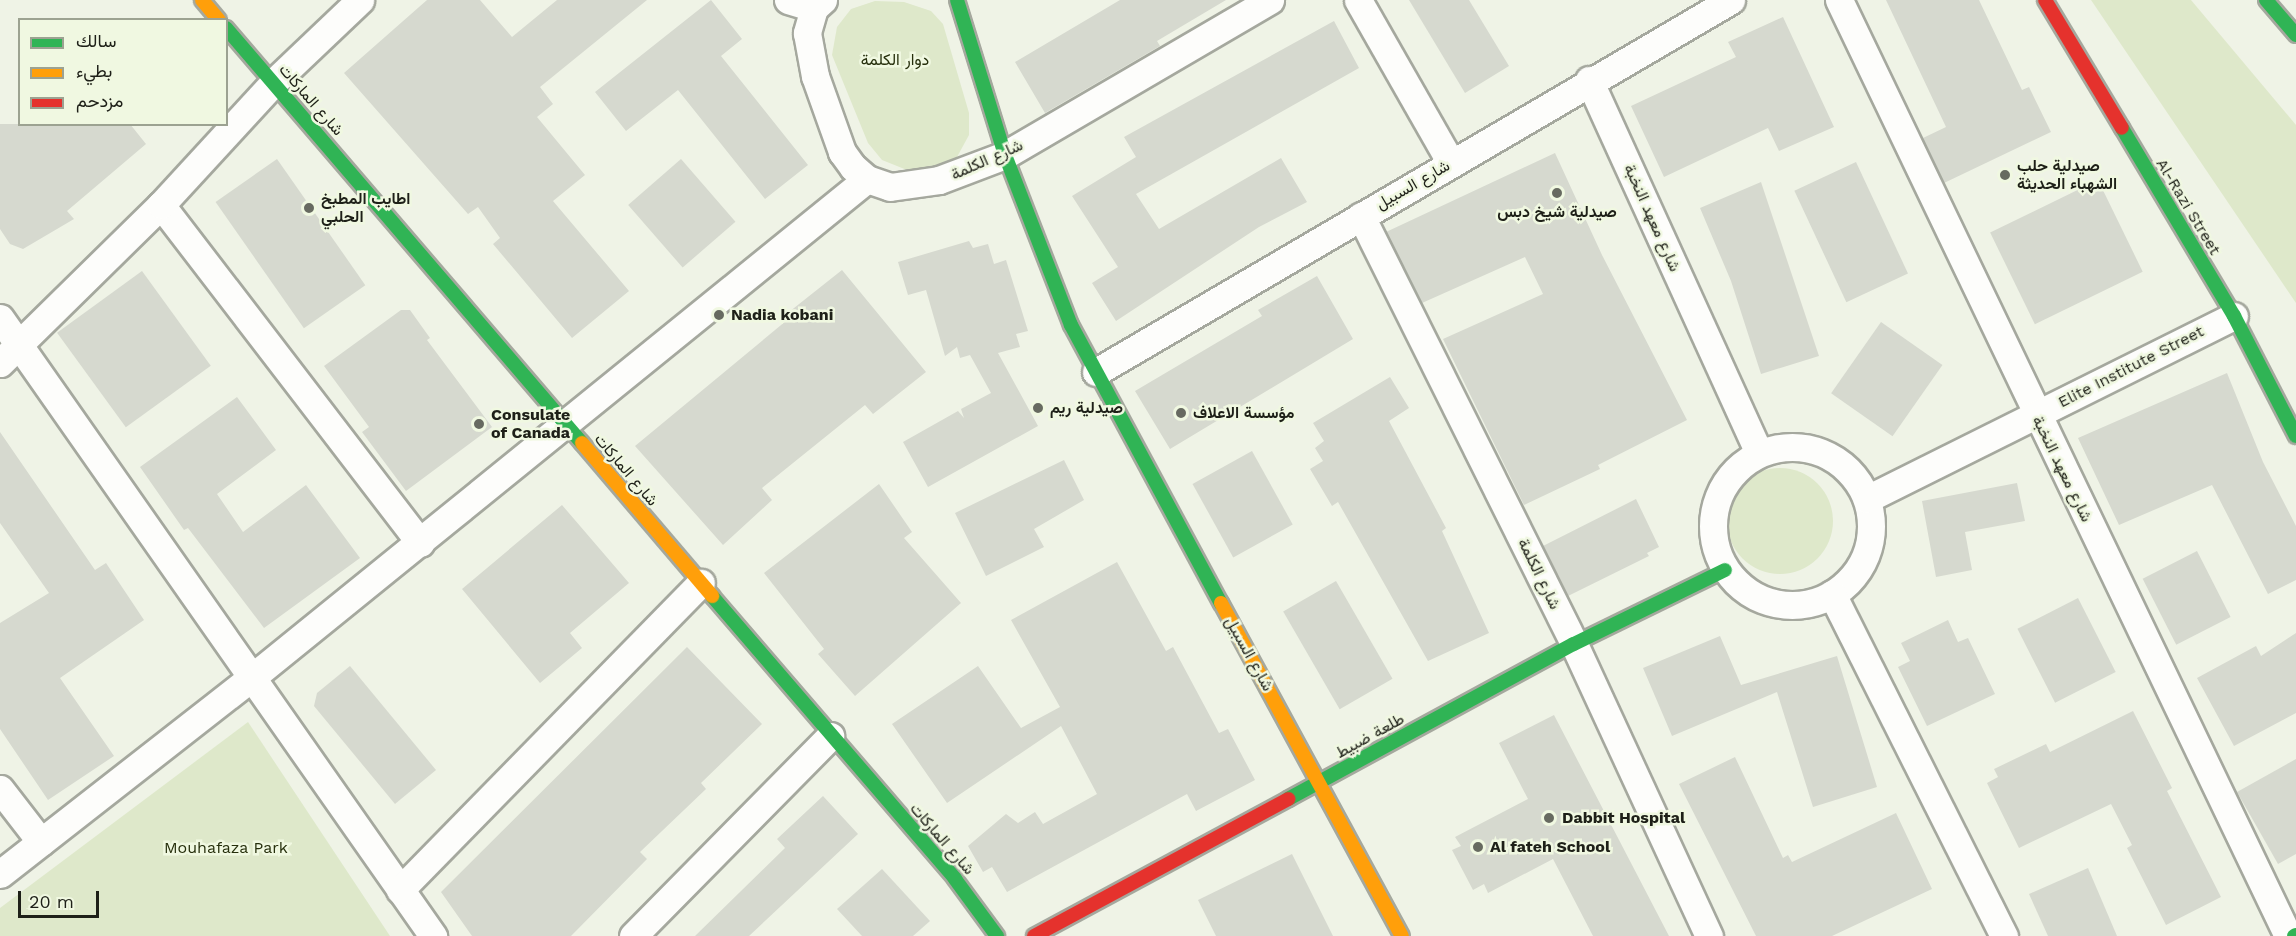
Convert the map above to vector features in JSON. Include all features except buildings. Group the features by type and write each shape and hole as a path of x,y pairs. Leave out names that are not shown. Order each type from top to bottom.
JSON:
{"street":[{"path":"202,0 217,18"},
{"path":"0,363 161,205 274,82 360,0"},
{"name":"شارع السبيل","path":"957,0 1005,155 1071,325 1402,936"},
{"name":"شارع الكلمة","path":"867,179 890,187 915,185 939,180 1005,155 1270,0"},
{"path":"1358,0 1451,163"},
{"name":"شارع السبيل","path":"1096,372 1589,80 1685,10 1731,0"},
{"name":"شارع معهد النخبة","path":"1839,0 2036,415 2288,936"},
{"name":"Al-Razi Street","path":"2045,0 2234,316 2296,436"},
{"path":"2266,0 2296,35"},
{"path":"0,874 420,543 867,179 842,152 815,76 807,43 808,3"},
{"name":"شارع الماركات","path":"228,30 830,736 956,879 997,936"},
{"name":"شارع معهد النخبة","path":"1589,80 1759,453"},
{"path":"161,205 420,543"},
{"name":"شارع الكلمة","path":"1361,216 1574,644 1709,936"},
{"name":"Elite Institute Street","path":"1868,499 2234,316"},
{"path":"0,318 250,679 433,936"},
{"path":"1785,447 1811,448 1835,458 1854,476 1868,499 1872,520 1867,553 1850,581 1832,594 1810,603 1788,605 1765,600 1745,590 1725,570 1713,529 1715,506 1724,484 1739,466 1759,453 1785,447"},
{"name":"طلعة ضبيط","path":"1034,936 1574,644 1725,570"},
{"path":"400,890 701,583"},
{"path":"1832,594 2004,936"},
{"path":"633,936 830,736"},
{"path":"0,789 41,842"}],"green space":[{"path":"2091,0 2191,0 2296,125 2296,303"},
{"name":"دوار الكلمة","path":"875,1 904,2 931,11 943,24 969,113 969,135 957,157 942,174 917,174 882,160 868,143 832,55 837,27 851,9"},
{"path":"1780,468 1800,472 1817,484 1829,501 1833,521 1829,541 1817,558 1800,570 1780,574 1760,570 1743,558 1731,541 1727,521 1731,501 1743,484 1760,472"},
{"name":"Mouhafaza Park","path":"248,722 390,936 0,936 0,908"}],"traffic: fast":[{"path":"957,0 1005,155 1071,325 1221,603"},
{"path":"2266,0 2296,35"},
{"path":"228,30 582,443"},
{"path":"2122,128 2234,316 2296,436"},
{"path":"1288,799 1574,644 1725,570"},
{"path":"712,596 955,879 997,936"}],"traffic: slow":[{"path":"202,0 217,18"},
{"path":"582,443 712,596"},
{"path":"1221,603 1402,936"}],"traffic: jam":[{"path":"2045,0 2122,128"},
{"path":"1034,936 1288,799"}],"place":[{"name":"صيدلية حلب الشهباء الحديثة","path":"2005,175"},
{"name":"صيدلية شيخ دبس","path":"1557,193"},
{"name":"اطايب المطبخ الحلبي","path":"309,208"},
{"name":"Nadia kobani","path":"719,315"},
{"name":"صيدلية ريم","path":"1038,408"},
{"name":"مؤسسة الاعلاف","path":"1181,413"},
{"name":"Consulate of Canada","path":"479,424"},
{"name":"Dabbit Hospital","path":"1549,818"},
{"name":"Al fateh School","path":"1478,847"}]}
